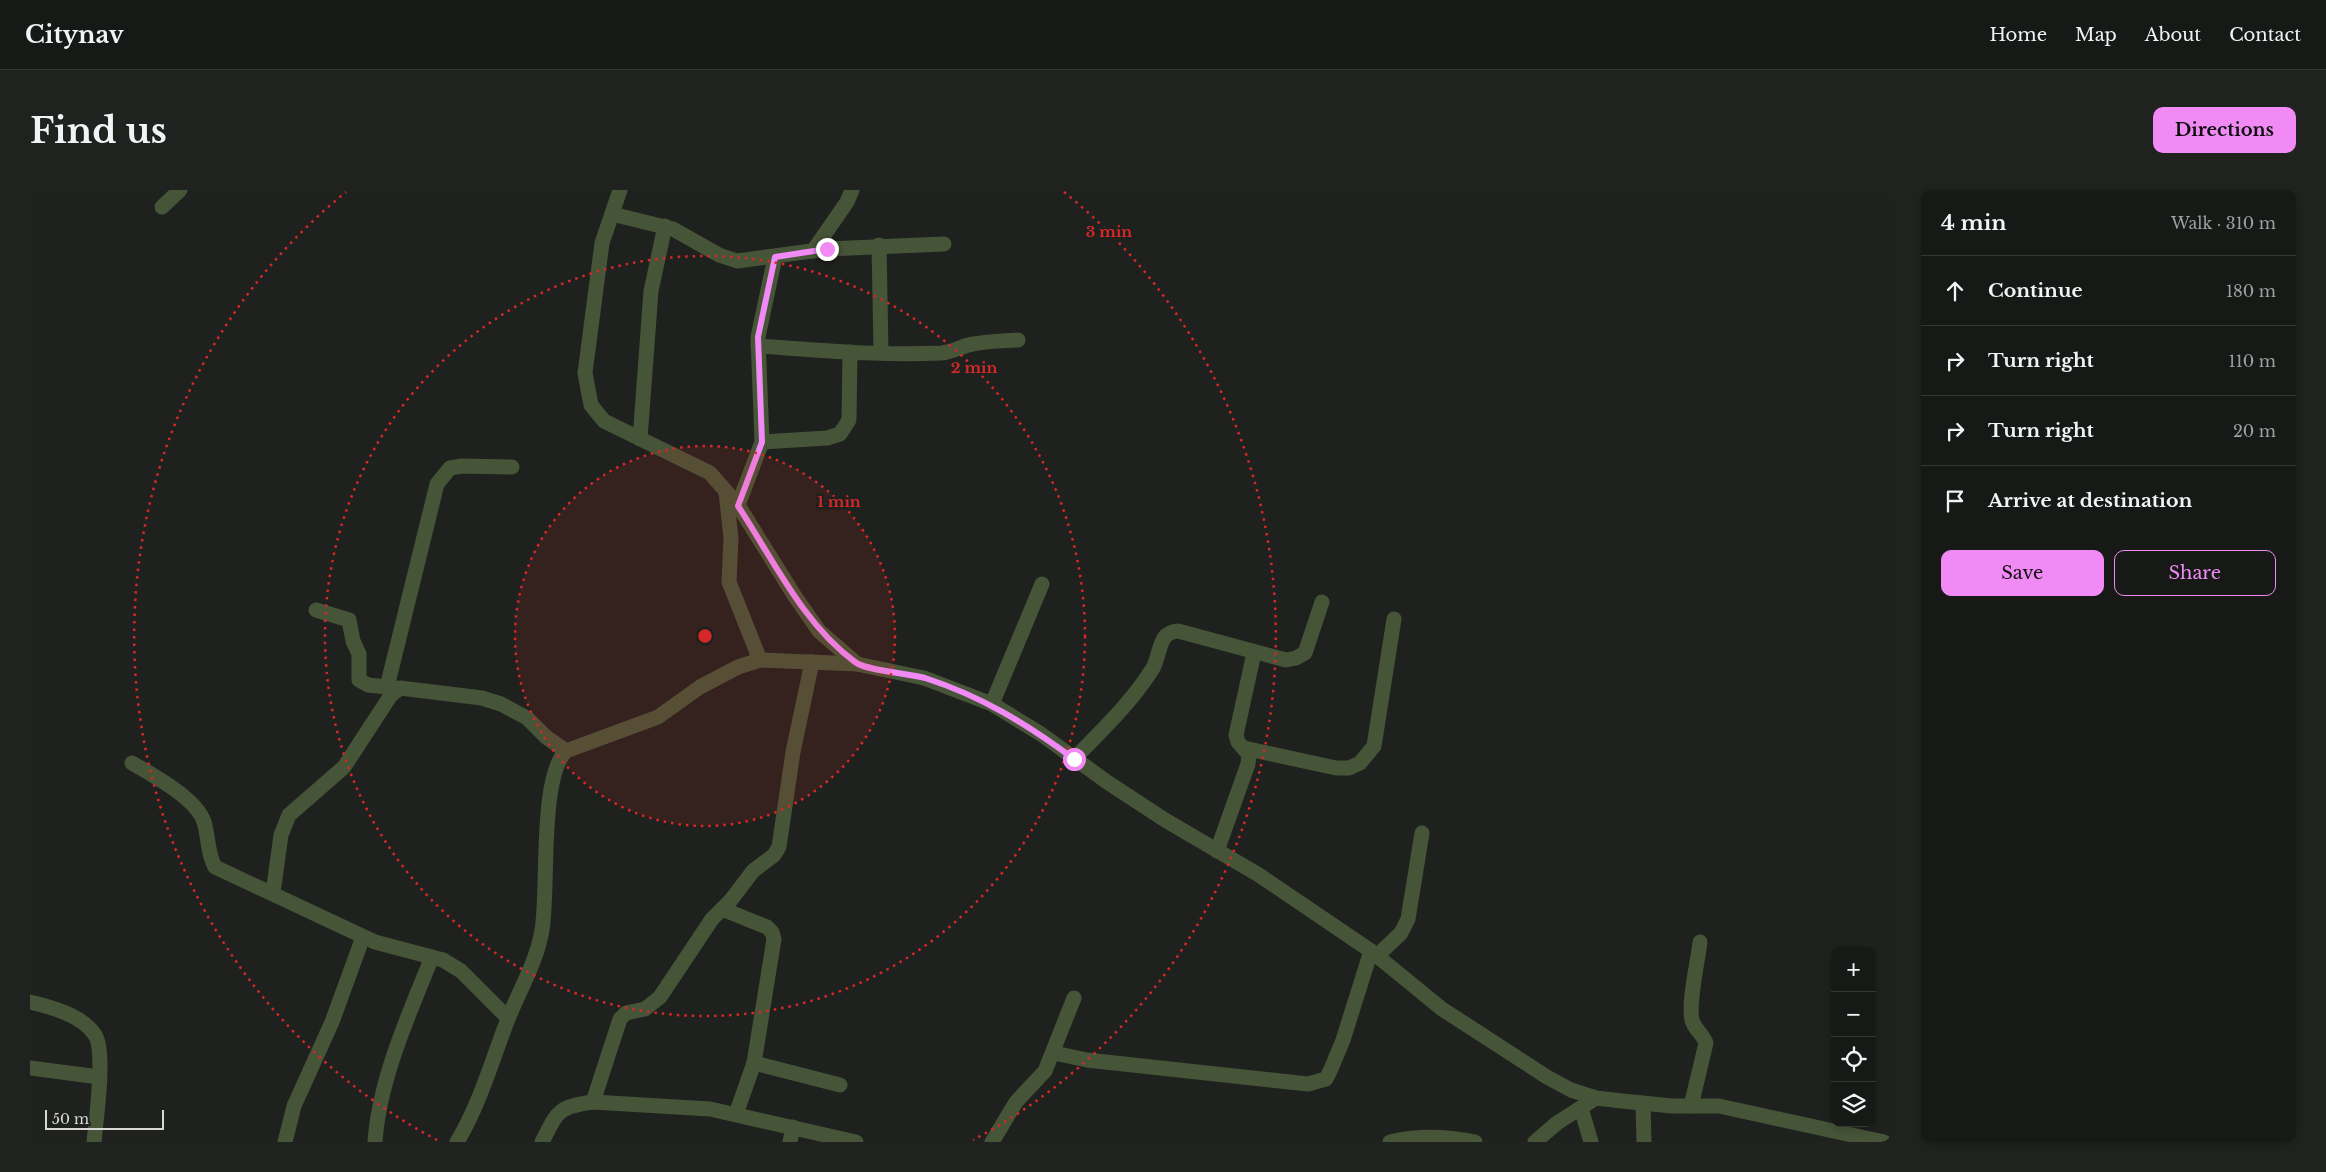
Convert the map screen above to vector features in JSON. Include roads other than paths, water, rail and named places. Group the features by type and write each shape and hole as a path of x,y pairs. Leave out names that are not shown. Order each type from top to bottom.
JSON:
{"street":[{"path":"162,207 180,190"},
{"path":"620,190 602,243 585,373 591,405 604,421 710,473 738,506 794,595 820,631 857,664"},
{"path":"813,251 847,202 852,190"},
{"path":"612,214 674,229 719,255 737,261 879,245 944,244"},
{"path":"640,439 650,291 665,226"},
{"path":"879,245 881,352"},
{"path":"738,506 762,442 758,346 775,257"},
{"path":"758,346 850,352 941,353 957,351 963,346 973,344 1018,340"},
{"path":"762,442 827,438 840,434 849,420 850,352"},
{"path":"273,893 281,835 289,815 344,767 392,695 437,484 450,468 462,466 512,467"},
{"path":"726,492 731,538 729,582 760,660"},
{"path":"992,704 1042,584"},
{"path":"1074,759 1144,683 1156,662 1164,636 1169,631 1178,630 1254,653 1286,660 1296,658 1305,653 1322,602"},
{"path":"316,610 349,620 353,641 359,654 358,680 368,685 482,698 501,704 527,718 546,737 566,751"},
{"path":"1244,748 1336,768 1349,768 1360,763 1374,746 1394,620"},
{"path":"1218,851 1248,764 1249,755 1238,742 1236,735 1254,653"},
{"path":"457,1142 484,1084 508,1018 531,966 542,931 548,807 559,758 566,751 658,717 700,687 738,667 760,660 857,664 924,678 992,704 1041,734 1074,759 1166,820 1259,875 1374,954 1442,1009 1570,1090 1596,1098 1643,1103 1718,1106 1884,1142"},
{"path":"593,1102 620,1019 626,1013 645,1009 660,997 703,931 753,871 774,855 780,847 793,752 812,662"},
{"path":"132,764 157,777 199,811 204,821 209,857 215,867 363,937 442,960 461,971 508,1018"},
{"path":"1054,1053 1087,1060 1308,1084 1318,1083 1326,1079 1344,1040 1374,954 1401,933 1408,919 1422,833"},
{"path":"722,909 767,928 772,932 774,939 754,1063 736,1114"},
{"path":"285,1142 294,1106 332,1022 363,937"},
{"path":"1691,1106 1706,1043 1704,1036 1692,1020 1691,1007 1700,942"},
{"path":"375,1142 383,1094 410,1013 432,957"},
{"path":"992,1142 1016,1102 1045,1071 1054,1053 1074,998"},
{"path":"30,1002 59,1010 89,1027 96,1036 99,1048 99,1077 94,1142"},
{"path":"754,1063 840,1085"},
{"path":"30,1068 99,1077"},
{"path":"1535,1142 1557,1123 1596,1098"},
{"path":"542,1142 558,1112 575,1105 593,1102 710,1109 856,1142"},
{"path":"1643,1103 1644,1142"},
{"path":"1581,1108 1591,1142"},
{"path":"790,1142 793,1127"},
{"path":"1390,1142 1428,1136 1448,1136 1475,1142"}]}
